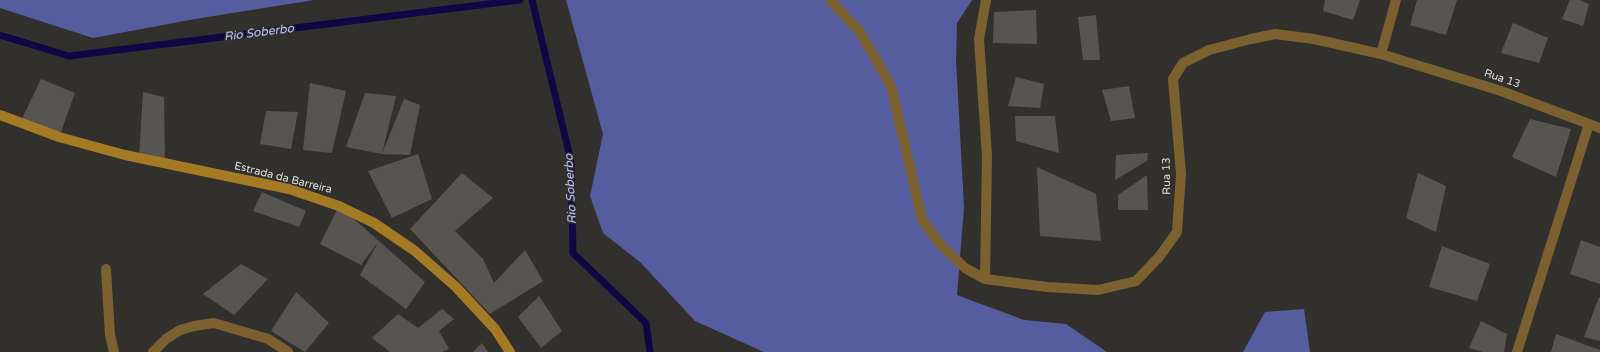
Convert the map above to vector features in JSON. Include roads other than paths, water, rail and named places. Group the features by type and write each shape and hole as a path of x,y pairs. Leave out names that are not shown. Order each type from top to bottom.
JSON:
{"main road":[{"name":"Estrada da Barreira","path":"0,115 59,137 125,155 289,190 339,206 374,223 415,251 456,287 495,329 510,352"}],"street":[{"name":"Rua 13","path":"830,0 860,32 891,86 922,219 939,243 965,268 986,279 1047,288 1098,290 1136,281 1159,257 1177,232 1181,174 1173,79 1183,63 1209,50 1276,34 1314,39 1381,54 1501,91 1600,128"},
{"path":"986,0 979,39 988,156 986,279"},
{"path":"1381,54 1396,0"},
{"path":"1517,352 1589,124"},
{"path":"106,269 110,336 114,352"},
{"path":"153,352 166,339 180,330 214,323 268,339 288,352"}],"waterway":[{"name":"Rio Soberbo","path":"0,35 69,56 520,0"},
{"name":"Rio Soberbo","path":"532,0 571,161 573,253 646,323 650,352"}]}
